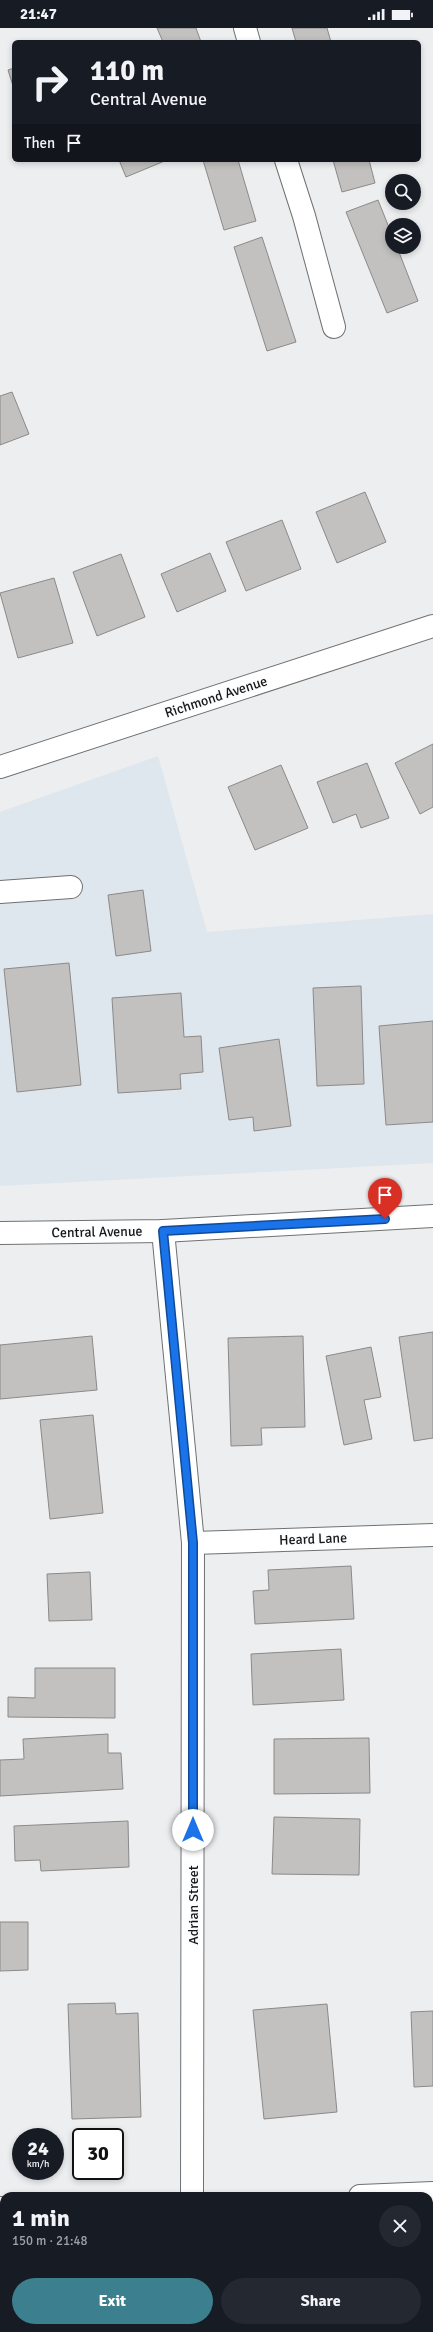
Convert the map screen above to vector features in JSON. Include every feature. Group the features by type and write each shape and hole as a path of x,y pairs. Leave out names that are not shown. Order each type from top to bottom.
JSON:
{"street":[{"path":"245,28 248,40"},
{"path":"287,162 304,216 334,327"},
{"name":"Richmond Avenue","path":"0,767 433,626"},
{"path":"0,892 71,887"},
{"name":"Central Avenue","path":"0,1233 163,1231 433,1216"},
{"name":"Adrian Street","path":"163,1231 193,1543 192,2192"},
{"name":"Heard Lane","path":"193,1543 433,1535"}],"shaded area":[{"path":"158,756 207,932 433,914 433,1163 0,1186 0,812"}],"building":[{"path":"157,28 196,28 200,40 162,40"},
{"path":"292,28 327,28 330,40 295,40"},
{"path":"12,69 12,83 8,70"},
{"path":"120,162 162,162 126,177"},
{"path":"204,162 239,162 256,221 224,230"},
{"path":"334,162 370,162 375,183 342,192"},
{"path":"378,200 385,218 385,254 400,254 418,301 387,313 346,212"},
{"path":"262,237 296,342 267,351 234,247"},
{"path":"12,392 29,434 0,445 0,396"},
{"path":"365,492 386,542 337,563 316,512"},
{"path":"282,520 301,569 246,591 226,542"},
{"path":"210,553 226,591 177,612 161,574"},
{"path":"121,554 145,617 97,636 73,572"},
{"path":"54,578 73,643 18,658 0,593"},
{"path":"433,744 433,807 420,814 395,763"},
{"path":"367,763 389,818 361,828 356,814 333,823 317,782"},
{"path":"281,765 308,828 255,850 228,787"},
{"path":"143,890 151,951 116,956 108,895"},
{"path":"69,963 81,1085 17,1092 4,969"},
{"path":"361,986 364,1084 317,1086 313,988"},
{"path":"181,993 184,1037 201,1036 203,1072 180,1074 181,1089 118,1093 112,998"},
{"path":"433,1021 433,1122 386,1125 379,1026"},
{"path":"279,1039 291,1126 254,1131 253,1117 229,1120 219,1048"},
{"path":"433,1332 433,1438 414,1441 399,1337"},
{"path":"92,1336 97,1390 0,1399 0,1345"},
{"path":"303,1336 305,1427 261,1428 262,1445 231,1446 228,1338"},
{"path":"371,1347 381,1397 364,1400 372,1439 344,1445 326,1356"},
{"path":"93,1415 103,1513 50,1519 40,1420"},
{"path":"351,1566 354,1619 255,1624 253,1591 269,1590 268,1570"},
{"path":"90,1572 92,1620 49,1621 47,1574"},
{"path":"341,1649 344,1700 253,1705 251,1654"},
{"path":"35,1668 115,1668 115,1718 8,1717 8,1697 35,1698"},
{"path":"108,1734 108,1753 121,1753 123,1789 0,1796 0,1760 24,1759 23,1739"},
{"path":"369,1738 370,1793 274,1794 274,1739"},
{"path":"274,1817 360,1819 359,1875 272,1874"},
{"path":"128,1821 129,1867 41,1871 40,1860 15,1861 14,1826"},
{"path":"0,1922 28,1922 28,1970 0,1971"},
{"path":"115,2003 116,2014 138,2013 141,2117 72,2119 68,2004"},
{"path":"327,2004 337,2112 264,2119 253,2010"},
{"path":"433,2011 433,2086 414,2087 411,2012"}],"route":[{"path":"193,1830 193,1543 163,1231 385,1219"}]}
